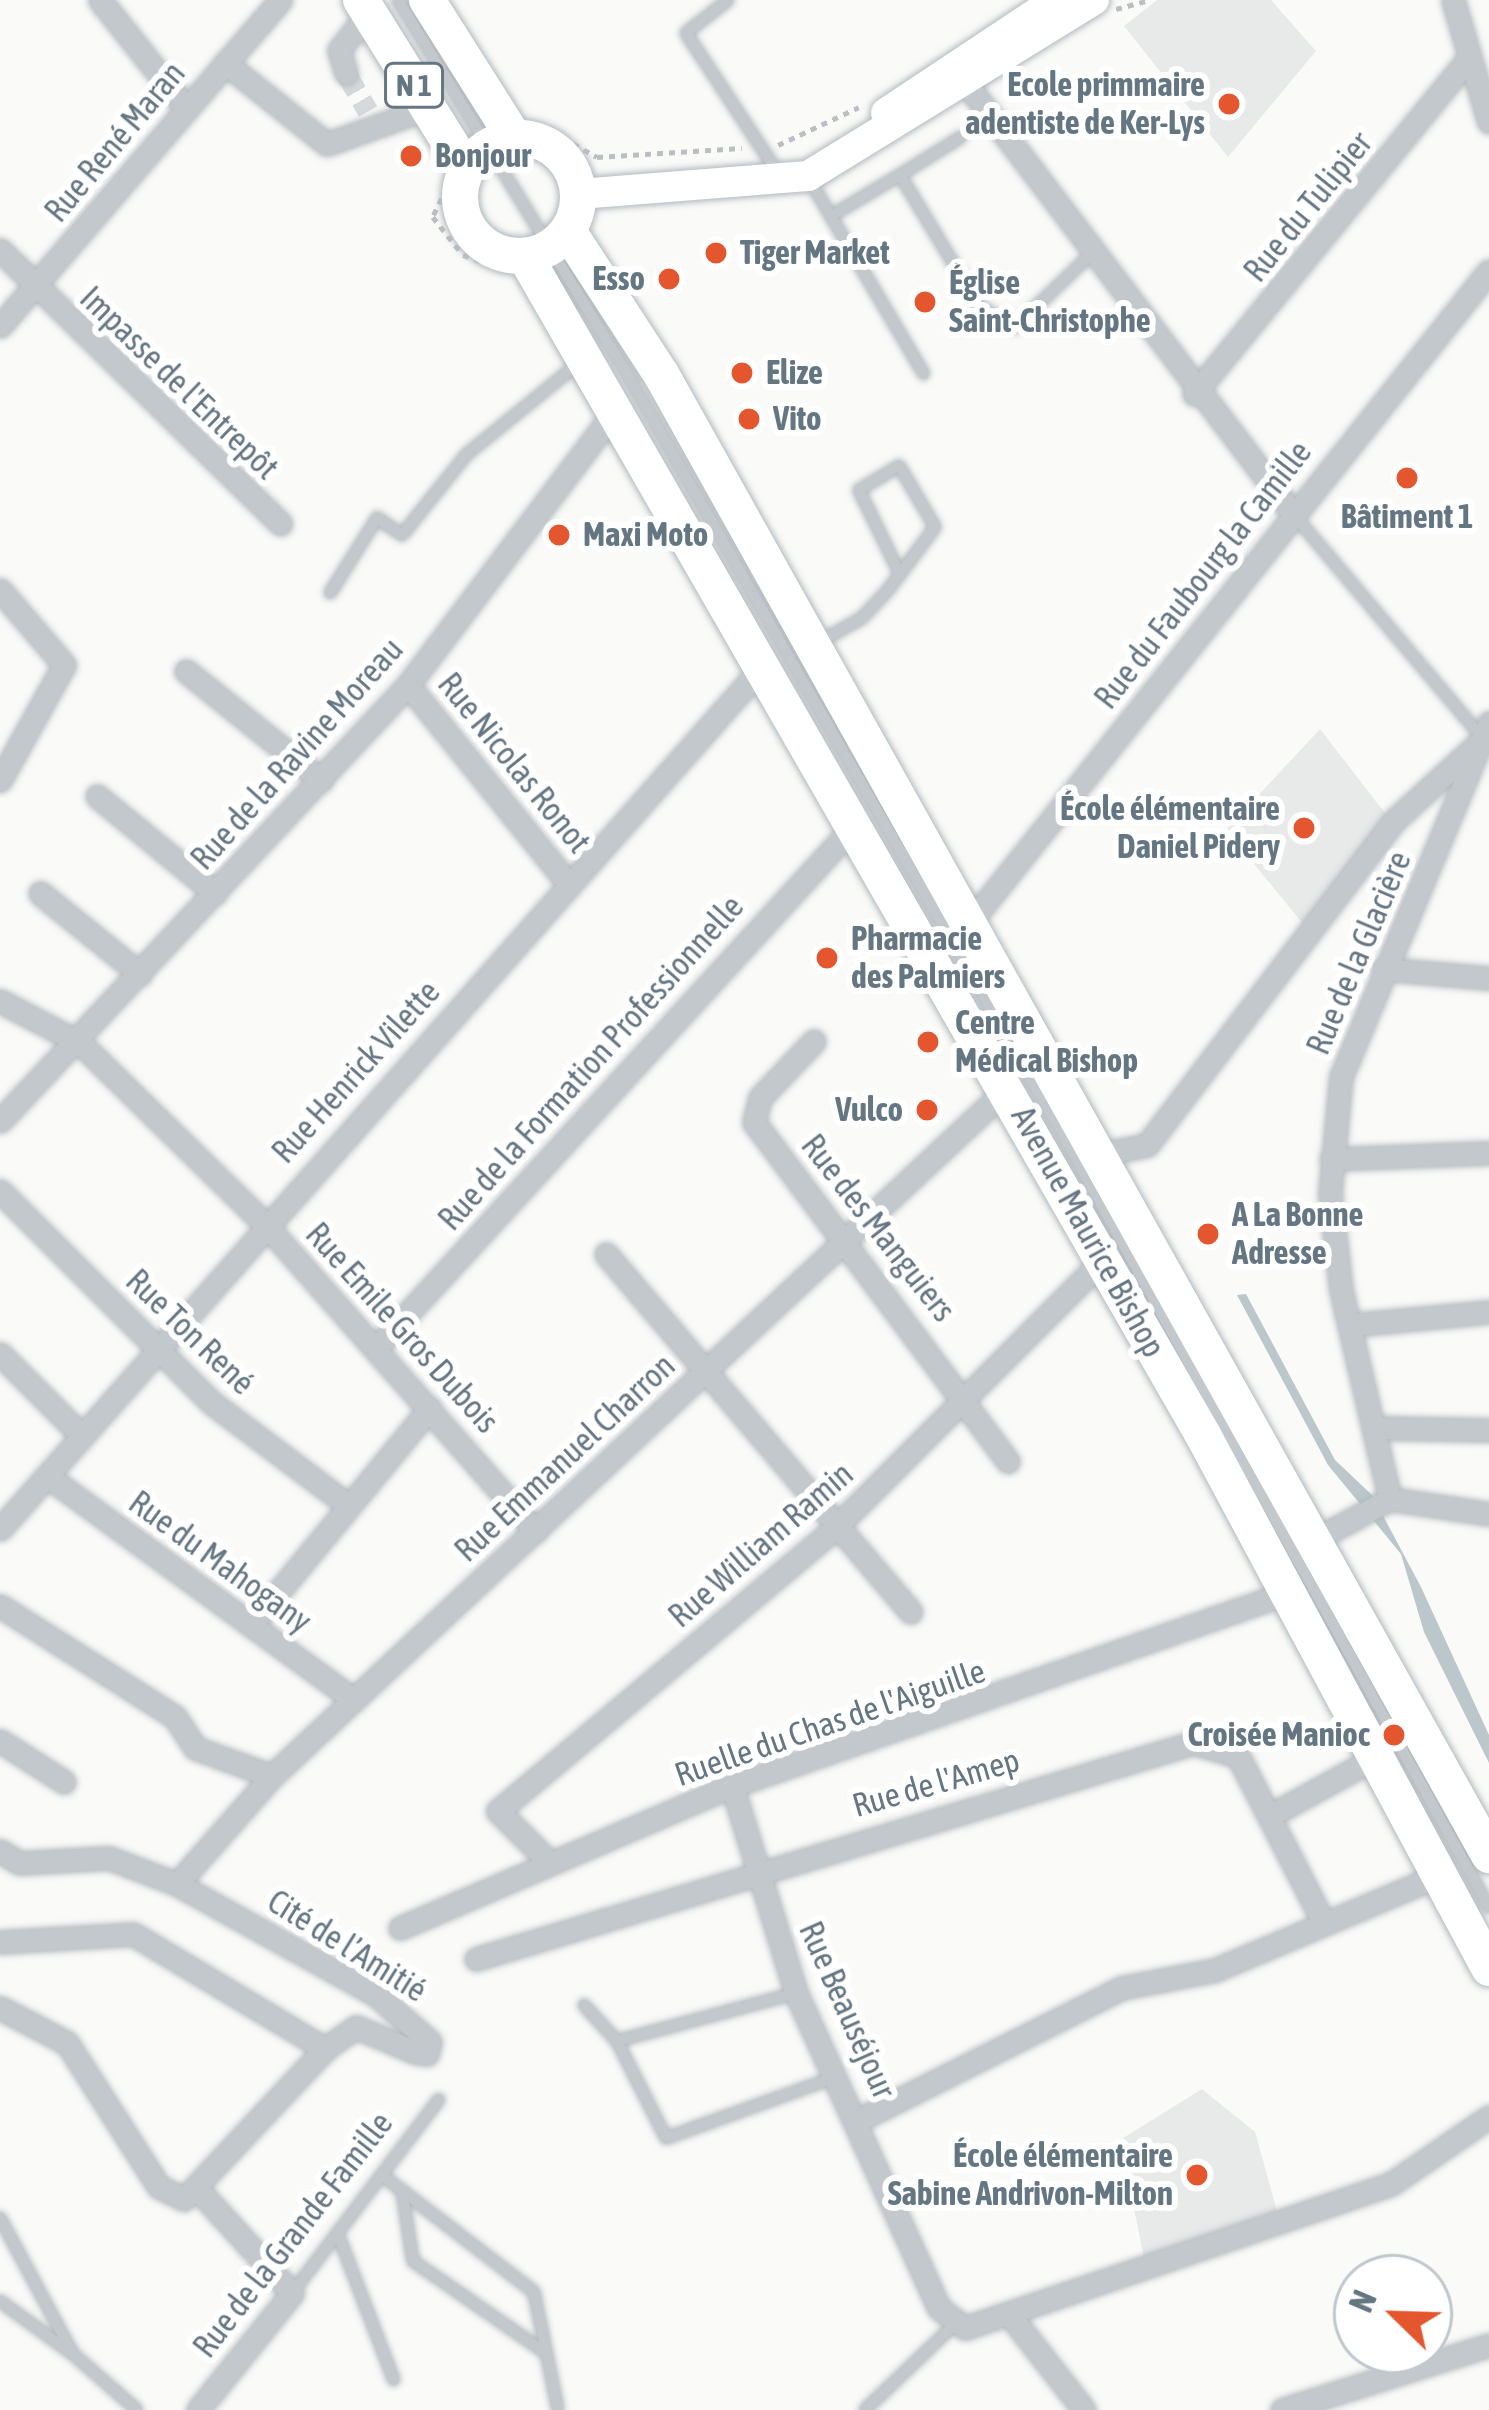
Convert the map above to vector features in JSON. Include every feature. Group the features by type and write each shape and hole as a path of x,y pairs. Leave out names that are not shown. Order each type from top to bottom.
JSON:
{"main road":[{"name":"N 1","path":"427,0 490,152"},
{"path":"576,185 772,164 851,134 1055,0"},
{"path":"576,185 808,176 968,86 1094,0"},
{"name":"N 1","path":"376,4 412,115 490,152"},
{"path":"551,147 576,185 548,245 471,231 490,152 551,147"},
{"name":"Avenue Maurice Bishop","path":"548,245 587,357 1103,1260 1489,1968"},
{"name":"Avenue Maurice Bishop","path":"548,245 814,646 1102,1154 1489,1855"}],"street":[{"path":"100,0 186,107"},
{"name":"Rue René Maran","path":"0,326 280,0"},
{"path":"1453,0 1489,122"},
{"path":"346,73 339,50 376,4"},
{"name":"Rue du Tulipier","path":"1194,394 1469,58"},
{"path":"225,63 327,144 412,115"},
{"path":"968,86 1088,257 1294,514"},
{"path":"368,111 412,115"},
{"name":"Impasse de l'Entrepôt","path":"0,250 33,289 280,524"},
{"name":"Rue du Faubourg la Camille","path":"971,921 1489,271"},
{"name":"Rue de la Ravine Moreau","path":"0,1121 80,1043 408,685 617,409"},
{"path":"0,590 64,665 0,780"},
{"name":"Rue Henrick Vilette","path":"0,1529 265,1223 765,664"},
{"path":"185,671 320,780"},
{"name":"Rue Nicolas Ronot","path":"408,685 568,883"},
{"path":"1102,1154 1147,1144 1394,820 1486,731"},
{"name":"Rue de la Glacière","path":"1385,1501 1382,1428 1352,1325 1331,1159 1341,1077 1486,731"},
{"path":"97,796 214,893"},
{"name":"Rue de la Formation Professionnelle","path":"378,1346 854,826"},
{"path":"40,893 140,974"},
{"path":"1383,969 1489,978"},
{"path":"0,1001 80,1043"},
{"name":"Rue des Manguiers","path":"814,1041 753,1114 971,1402 1008,1461"},
{"name":"Rue Emile Gros Dubois","path":"80,1043 265,1223 536,1531"},
{"name":"Rue Emmanuel Charron","path":"177,1884 272,1776 1007,1090"},
{"path":"1331,1159 1489,1153"},
{"name":"Rue Ton René","path":"0,1191 158,1349 348,1505"},
{"path":"606,1254 911,1612"},
{"name":"Rue William Ramin","path":"550,1863 498,1811 835,1528 971,1402 1103,1260"},
{"path":"1352,1325 1489,1312"},
{"path":"0,1354 82,1436"},
{"path":"251,1625 430,1408"},
{"path":"1382,1428 1489,1430"},
{"name":"Rue du Mahogany","path":"46,1477 354,1700"},
{"path":"0,1494 18,1508"},
{"path":"1316,1540 1385,1501 1489,1514"},
{"name":"Ruelle du Chas de l'Aiguille","path":"400,1928 732,1786 1287,1593"},
{"path":"0,1606 175,1717 195,1748 272,1776"},
{"path":"0,1741 64,1782"},
{"name":"Rue de l'Amep","path":"476,1959 754,1870 1193,1743 1238,1756 1273,1814 1324,1923"},
{"path":"1273,1814 1376,1758"},
{"name":"Rue Beauséjour","path":"732,1786 754,1870 796,1993 952,2322"},
{"path":"0,1851 19,1863 109,1858 177,1884"},
{"path":"859,2120 1121,1988 1215,1970 1324,1923 1369,1914 1438,1876"},
{"name":"Cité de l’Amitié","path":"177,1884 375,1994 430,2042 428,2054 415,2052 356,2026 325,2049"},
{"path":"0,1942 133,1934 325,2049 200,2192"},
{"path":"1,2009 68,2043 159,2187 200,2192 292,2293"},
{"path":"952,2322 1012,2318 1390,2184 1489,2117"},
{"name":"Rue de la Grande Famille","path":"198,2410 292,2293"},
{"path":"1012,2318 1084,2410"},
{"path":"1286,2409 1489,2345"}],"lane":[{"path":"728,0 686,33 772,164"},
{"path":"376,4 490,152 548,245 1067,1142 1489,1907"},
{"path":"831,216 961,137"},
{"path":"900,175 979,306 1005,325 1022,324 1088,257"},
{"path":"808,176 924,374"},
{"path":"330,593 377,518 402,535 466,455 587,357"},
{"path":"814,646 862,618 900,574 935,526 899,466 859,490 900,574"},
{"path":"1294,514 1486,731"},
{"path":"617,2041 796,1993"},
{"path":"584,2006 617,2041 666,2138 838,2076"},
{"name":"Rue de la Grande Famille","path":"292,2293 340,2237 439,2099"},
{"path":"383,2176 534,2292 558,2410"},
{"path":"402,2190 413,2261 543,2351"},
{"path":"0,2218 73,2354"},
{"path":"340,2237 394,2380"},
{"path":"0,2301 73,2354 137,2410"},
{"path":"865,2410 952,2322"}],"shaded area":[{"name":"Ecole primmaire adentiste de Ker-Lys","path":"1157,0 1271,0 1316,51 1228,157 1124,26"},
{"name":"École élémentaire Daniel Pidery","path":"1320,729 1388,817 1304,925 1226,830"},
{"path":"1246,1294 1335,1460 1372,1495 1421,1587 1489,1735 1489,1763 1424,1632 1401,1554 1328,1465 1237,1295"},
{"name":"École élémentaire Sabine Andrivon-Milton","path":"1202,2089 1255,2132 1277,2211 1144,2258 1120,2140"}],"tunnel":[{"path":"346,73 368,111"}],"place":[{"name":"Ecole primmaire adentiste de Ker-Lys","path":"1229,104"},
{"name":"Bonjour","path":"411,156"},
{"name":"Tiger Market","path":"716,253"},
{"name":"Esso","path":"669,279"},
{"name":"Église Saint-Christophe","path":"925,302"},
{"name":"Elize","path":"742,373"},
{"name":"Vito","path":"749,419"},
{"name":"Bâtiment 1","path":"1407,478"},
{"name":"Maxi Moto","path":"559,535"},
{"name":"École élémentaire Daniel Pidery","path":"1304,828"},
{"name":"Pharmacie des Palmiers","path":"827,958"},
{"name":"Centre Médical Bishop","path":"928,1042"},
{"name":"Vulco","path":"927,1110"},
{"name":"A La Bonne Adresse","path":"1208,1234"},
{"name":"Croisée Manioc","path":"1394,1735"},
{"name":"École élémentaire Sabine Andrivon-Milton","path":"1197,2175"}]}
